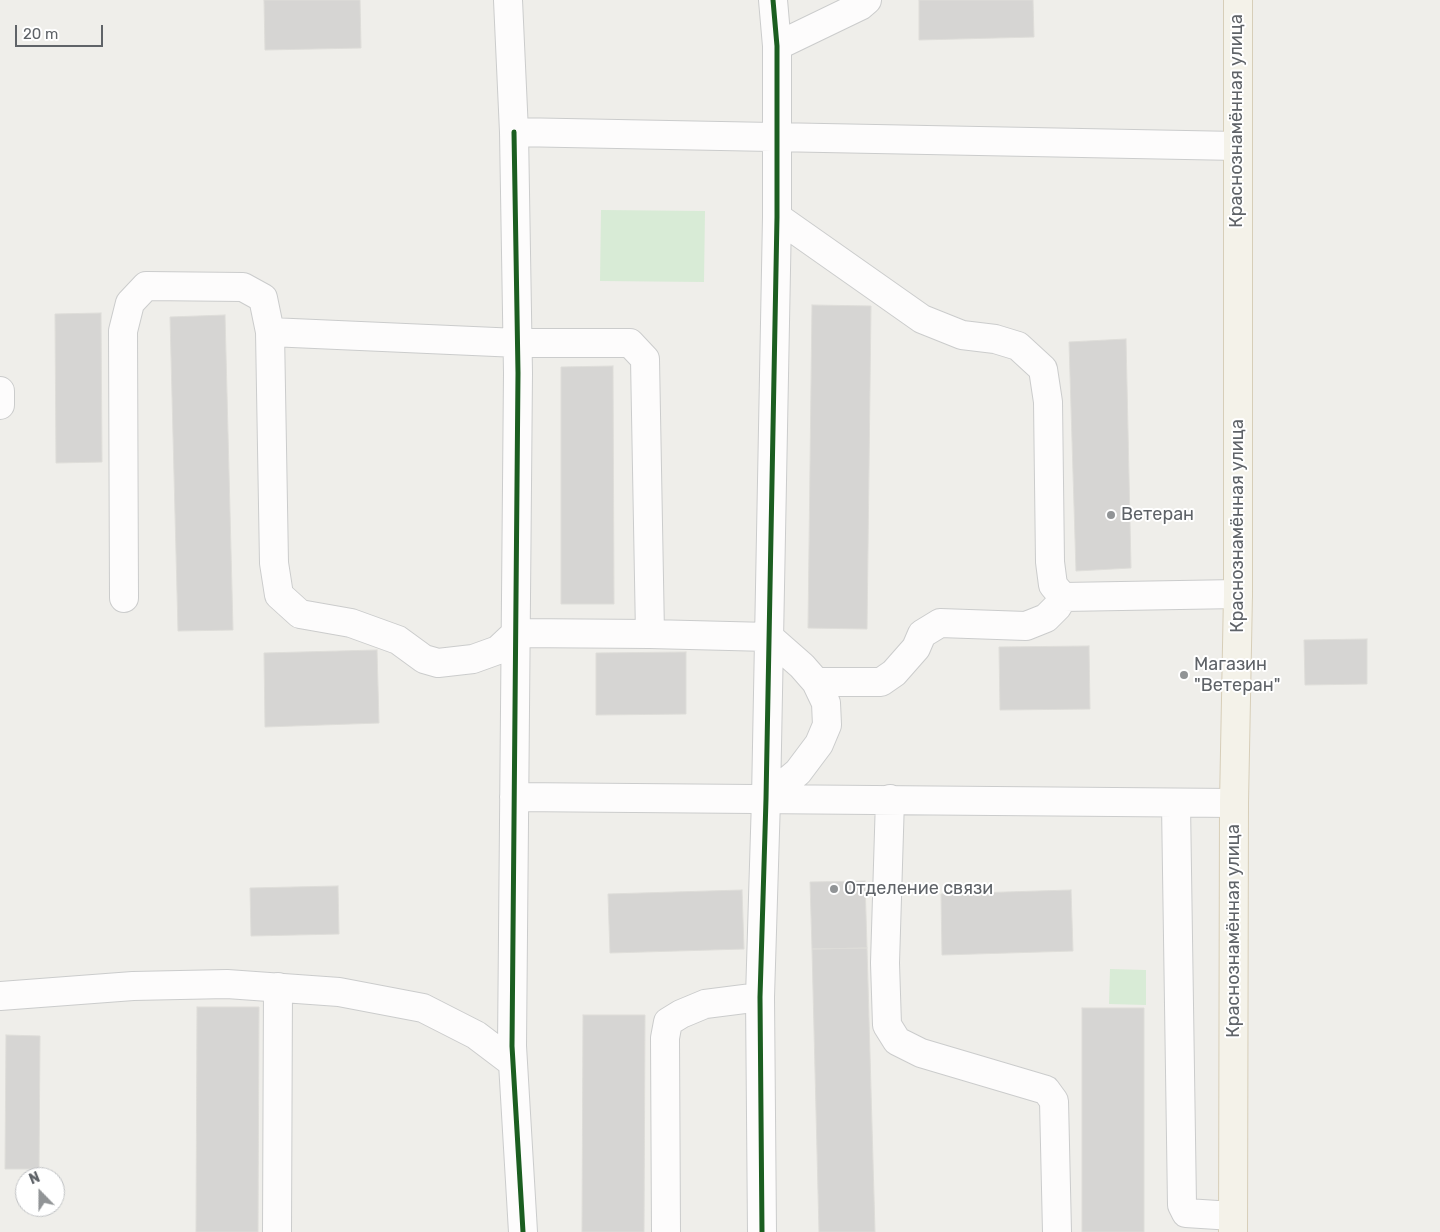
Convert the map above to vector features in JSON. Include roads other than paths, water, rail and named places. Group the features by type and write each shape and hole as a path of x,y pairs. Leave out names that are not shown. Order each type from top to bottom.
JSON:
{"main road":[{"name":"Краснознамённая улица","path":"1233,1224 1234,803 1238,594 1238,0"}],"street":[{"path":"508,0 514,132 518,343 513,1063 522,1232"},
{"path":"762,1232 760,997 766,799 777,217 777,46 773,0"},
{"path":"777,46 860,6 867,0"},
{"path":"514,132 1237,146"},
{"path":"777,217 922,319 962,335 995,339 1018,346 1043,369 1048,402 1050,562 1053,585 1062,597"},
{"path":"124,598 123,331 130,303 146,286 243,287 263,298 270,332 274,563 279,595 300,614 351,623 398,640 424,659 438,663 473,659 498,650 516,633 769,637 802,666 816,682 826,703 826,725 819,744 798,772 766,799"},
{"path":"270,332 518,343 630,343 645,359 650,634"},
{"path":"0,391 0,405"},
{"path":"1062,597 1238,594"},
{"path":"816,682 881,682 894,673 916,648 922,634 940,623 1026,626 1046,618 1057,607 1062,597"},
{"path":"514,798 890,799 1176,804 1234,803"},
{"path":"890,799 885,963 887,1025 897,1041 920,1053 1046,1090 1054,1101 1057,1232"},
{"path":"1176,804 1182,1205 1186,1212 1233,1224"},
{"path":"0,996 133,986 227,984 339,992 423,1008 476,1035 513,1063"},
{"path":"277,1232 278,987"},
{"path":"666,1232 665,1038 668,1022 704,1004 760,997"}],"place":[{"name":"Ветеран","path":"1111,515"},
{"name":"Магазин \"Ветеран\"","path":"1184,675"},
{"name":"Отделение связи","path":"834,889"}]}
